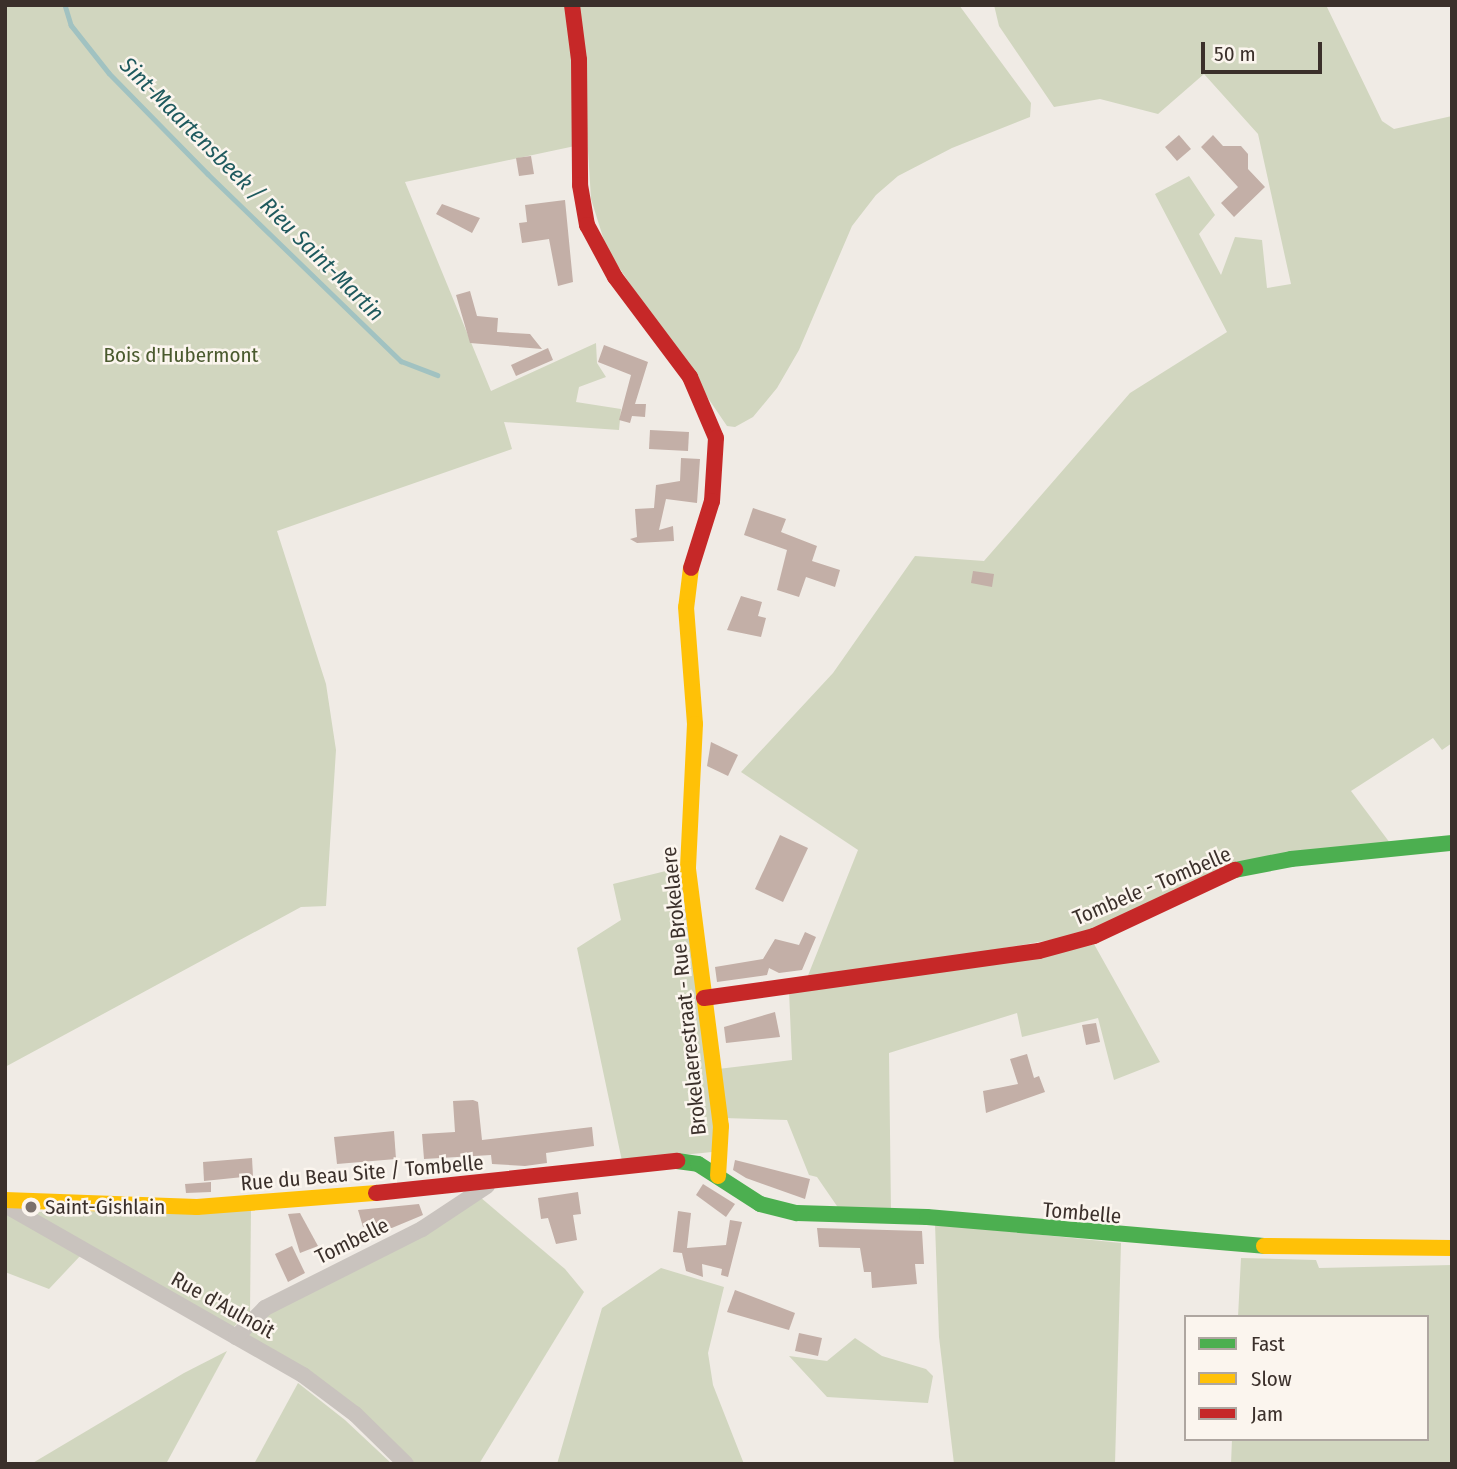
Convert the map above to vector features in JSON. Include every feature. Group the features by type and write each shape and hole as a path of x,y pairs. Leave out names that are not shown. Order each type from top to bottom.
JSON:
{"street":[{"name":"Brokelaerestraat - Rue Brokelaere","path":"572,5 580,80 580,185 587,225 615,277 690,377 716,438 714,492 691,568 686,607 695,724 688,869 722,1126 718,1176"},
{"name":"Tombele - Tombelle","path":"704,998 1039,951 1094,936 1236,870 1291,859 1452,843"},
{"name":"Rue du Beau Site / Tombelle","path":"5,1200 197,1207 489,1185 673,1161 698,1164 718,1176"},
{"name":"Tombelle","path":"718,1176 760,1204 797,1213 927,1217 1212,1244 1352,1250 1452,1248"},
{"name":"Tombelle","path":"236,1337 265,1308 422,1229 489,1185"},
{"name":"Rue d'Aulnoit","path":"5,1205 327,1392 406,1464"}],"green space":[{"name":"Bois d'Hubermont","path":"5,5 570,5 575,146 405,182 491,391 596,343 597,363 606,377 579,387 576,402 621,409 619,430 504,422 512,449 277,531 326,684 336,750 326,906 301,907 5,1067"},
{"path":"579,5 959,5 1031,103 1030,117 952,148 898,176 876,195 852,226 799,350 777,388 753,417 735,427 727,426 607,250 591,199"},
{"path":"994,5 1326,5 1382,121 1394,129 1452,116 1452,743 1442,750 1433,738 1351,791 1393,847 1310,851 1084,934 805,983 858,850 741,772 833,673 915,556 984,561 1130,393 1227,332 1155,194 1189,176 1215,215 1199,234 1221,275 1235,237 1262,240 1267,288 1291,284 1258,134 1204,74 1158,114 1100,99 1054,107 999,26"},
{"path":"682,867 717,1114 712,1152 622,1161 577,948 621,920 613,884"},
{"path":"1094,944 1160,1062 1114,1080 1098,1018 1022,1037 1017,1013 889,1053 891,1212 839,1209 817,1177 809,1175 787,1120 724,1118 718,1069 792,1060 789,991"},
{"path":"480,1197 565,1269 584,1292 479,1464 413,1464 249,1339 249,1330 256,1321"},
{"path":"251,1209 250,1314 232,1328 31,1212"},
{"path":"5,1213 81,1255 49,1289 5,1272"},
{"path":"935,1224 1121,1243 1115,1464 954,1464 939,1337"},
{"path":"1241,1258 1316,1260 1319,1268 1452,1265 1452,1464 1231,1464 1232,1441 1429,1441 1429,1315 1238,1315"},
{"path":"661,1268 724,1287 708,1353 713,1385 744,1464 557,1464 602,1308"},
{"path":"855,1338 882,1356 926,1369 933,1376 928,1403 827,1397 789,1356 827,1361"},
{"path":"227,1351 166,1464 31,1464 184,1373"},
{"path":"298,1383 345,1420 392,1464 254,1464"}],"building":[{"path":"1179,135 1191,149 1177,161 1165,147"},
{"path":"1213,135 1223,146 1241,146 1248,154 1248,169 1265,187 1234,217 1221,203 1238,187 1201,147"},
{"path":"531,156 534,174 519,176 516,158"},
{"path":"565,200 573,282 558,286 549,239 522,243 519,223 527,222 525,205"},
{"path":"442,204 480,218 472,233 436,214"},
{"path":"470,291 477,316 498,318 497,332 530,334 542,349 470,343 456,295"},
{"path":"604,345 648,362 635,404 646,404 645,417 632,416 630,423 619,420 631,375 598,362"},
{"path":"548,348 553,360 516,376 511,365"},
{"path":"650,430 689,432 688,451 649,449"},
{"path":"681,458 700,459 697,503 666,499 659,530 673,526 674,541 637,543 630,539 637,537 635,509 654,508 656,485 680,481"},
{"path":"753,508 786,519 781,532 817,546 812,561 840,570 835,587 806,577 799,597 777,590 787,550 744,535"},
{"path":"973,571 994,574 992,587 971,583"},
{"path":"741,596 762,602 758,616 766,618 761,637 727,630"},
{"path":"711,742 738,755 728,776 707,766"},
{"path":"780,835 808,848 783,902 755,889"},
{"path":"805,932 816,937 802,970 779,973 769,968 767,975 717,982 715,967 763,959 775,939 799,945"},
{"path":"775,1012 780,1037 726,1043 724,1027"},
{"path":"1096,1023 1100,1042 1086,1045 1082,1025"},
{"path":"1027,1054 1034,1078 1039,1076 1045,1092 986,1113 983,1091 1018,1084 1010,1059"},
{"path":"453,1101 478,1102 482,1140 592,1127 594,1146 546,1153 547,1163 525,1166 492,1164 491,1155 424,1159 422,1134 455,1132"},
{"path":"394,1131 396,1159 337,1164 334,1137"},
{"path":"252,1158 253,1176 204,1181 203,1162"},
{"path":"735,1160 810,1179 805,1199 746,1178 733,1170"},
{"path":"211,1182 211,1192 186,1193 185,1184"},
{"path":"703,1184 735,1204 726,1217 696,1195"},
{"path":"578,1192 581,1214 573,1215 577,1240 556,1244 548,1218 541,1219 538,1198"},
{"path":"419,1204 423,1215 387,1230 384,1221 363,1227 358,1210"},
{"path":"678,1211 691,1213 687,1248 726,1245 730,1220 742,1222 728,1277 721,1275 722,1269 702,1264 703,1277 686,1271 682,1253 673,1252"},
{"path":"300,1213 318,1246 300,1253 288,1214"},
{"path":"817,1228 922,1231 924,1264 915,1264 917,1284 872,1288 871,1272 864,1272 860,1248 819,1247"},
{"path":"292,1246 305,1273 288,1282 275,1254"},
{"path":"735,1290 795,1313 789,1330 727,1312"},
{"path":"799,1333 822,1338 818,1356 795,1351"}],"waterway":[{"name":"Sint-Maartensbeek / Rieu Saint-Martin","path":"65,5 71,25 109,73 208,174 401,361 437,375"}],"traffic: fast":[{"path":"1235,870 1291,859 1452,843"},
{"path":"677,1161 698,1164 760,1204 797,1213 927,1217 1264,1246"}],"traffic: slow":[{"path":"691,568 686,607 695,724 688,869 721,1126 718,1176"},
{"path":"5,1200 197,1207 376,1193"},
{"path":"1264,1246 1452,1248"}],"traffic: jam":[{"path":"572,5 579,60 580,185 587,225 615,277 690,377 716,438 712,501 691,568"},
{"path":"704,998 1039,951 1094,936 1235,870"},
{"path":"376,1193 677,1161"}],"place":[{"name":"Saint-Gishlain","path":"31,1207"}]}
